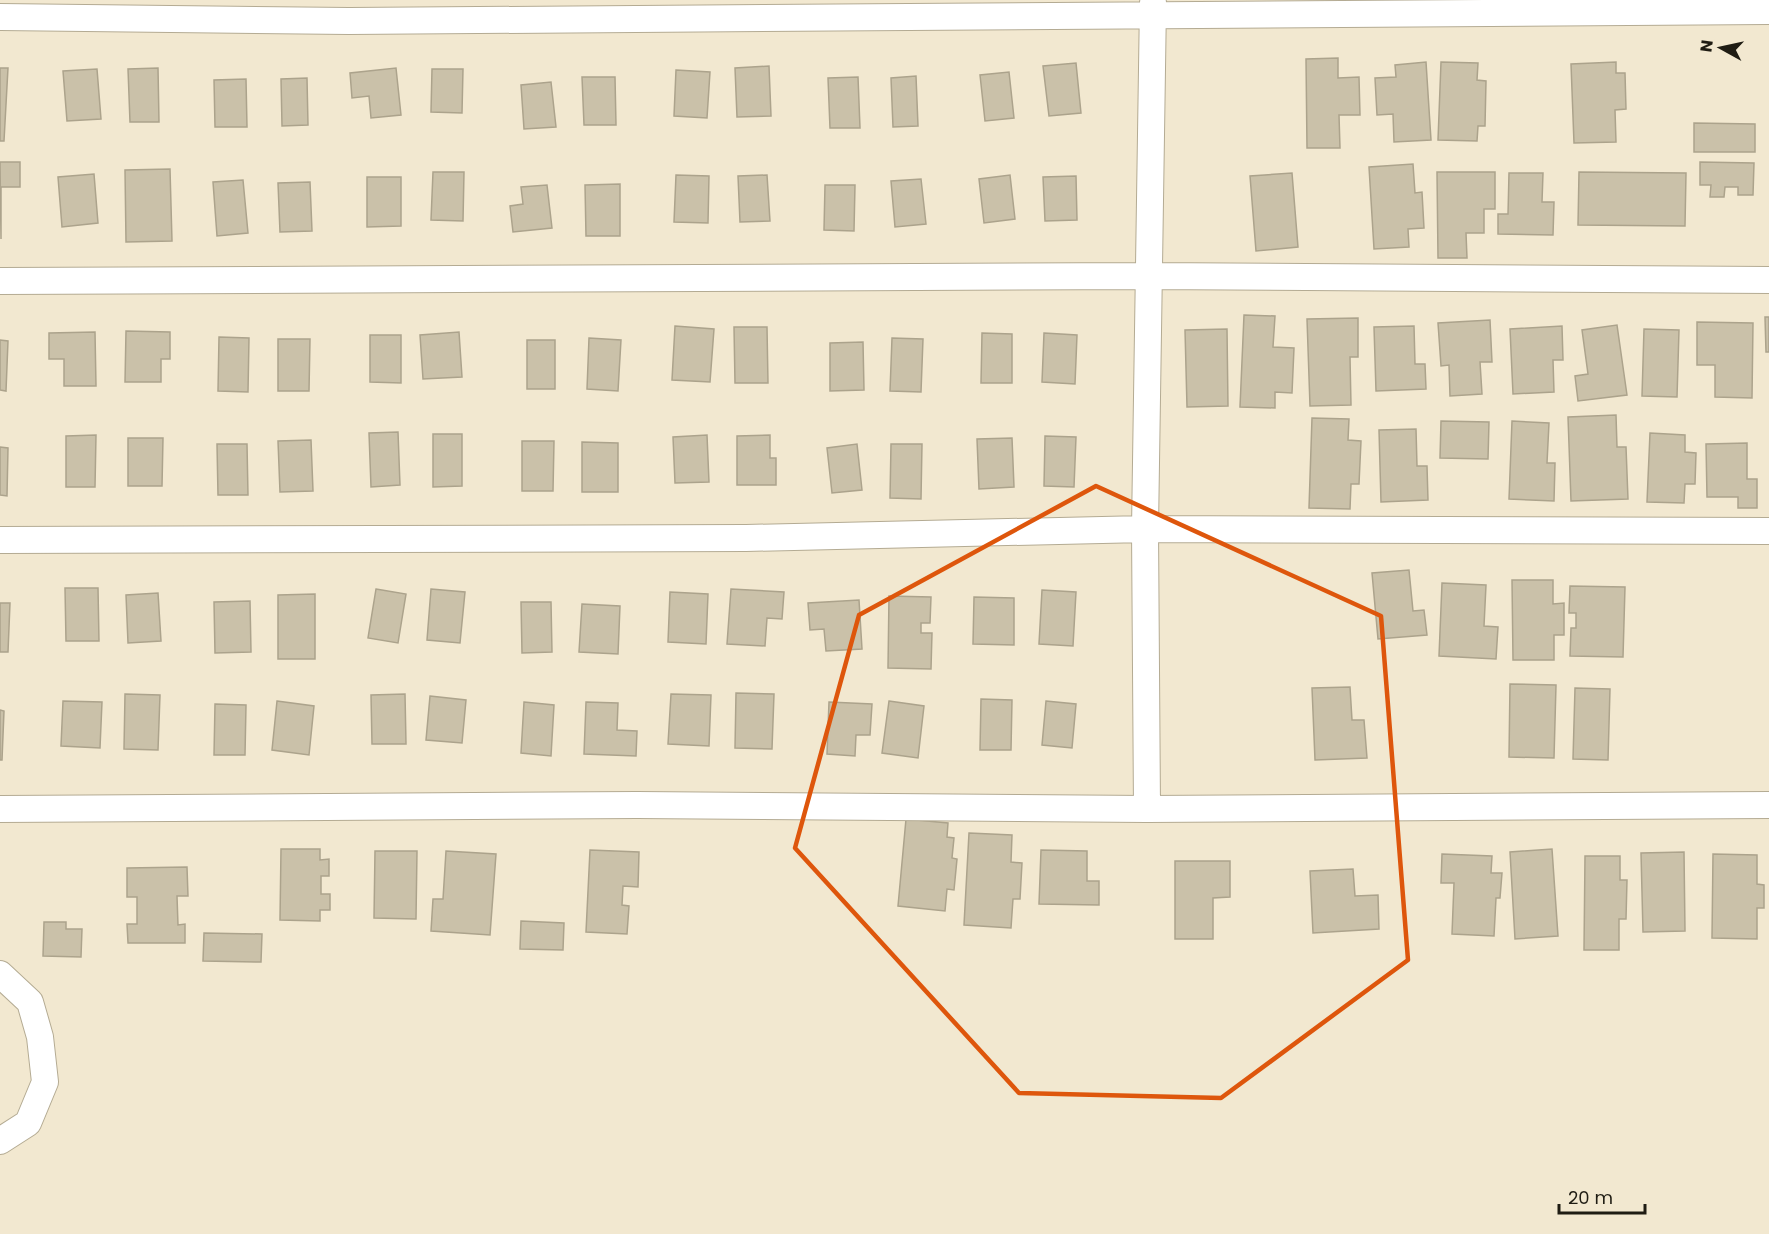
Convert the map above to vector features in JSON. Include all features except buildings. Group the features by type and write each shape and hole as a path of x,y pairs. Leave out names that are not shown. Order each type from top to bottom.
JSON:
{"street":[{"path":"1146,809 1145,529 1153,9"},
{"path":"0,17 349,21 1153,9 1769,11"},
{"path":"0,281 1148,276 1769,280"},
{"path":"0,540 746,538 1145,529 1769,531"},
{"path":"0,809 625,805 1146,809 1769,805"},
{"path":"0,974 30,1002 40,1036 45,1082 28,1123 0,1141"}],"highlighted area":[{"path":"1096,486 1381,616 1408,960 1221,1098 1019,1093 795,848 859,615"}]}
